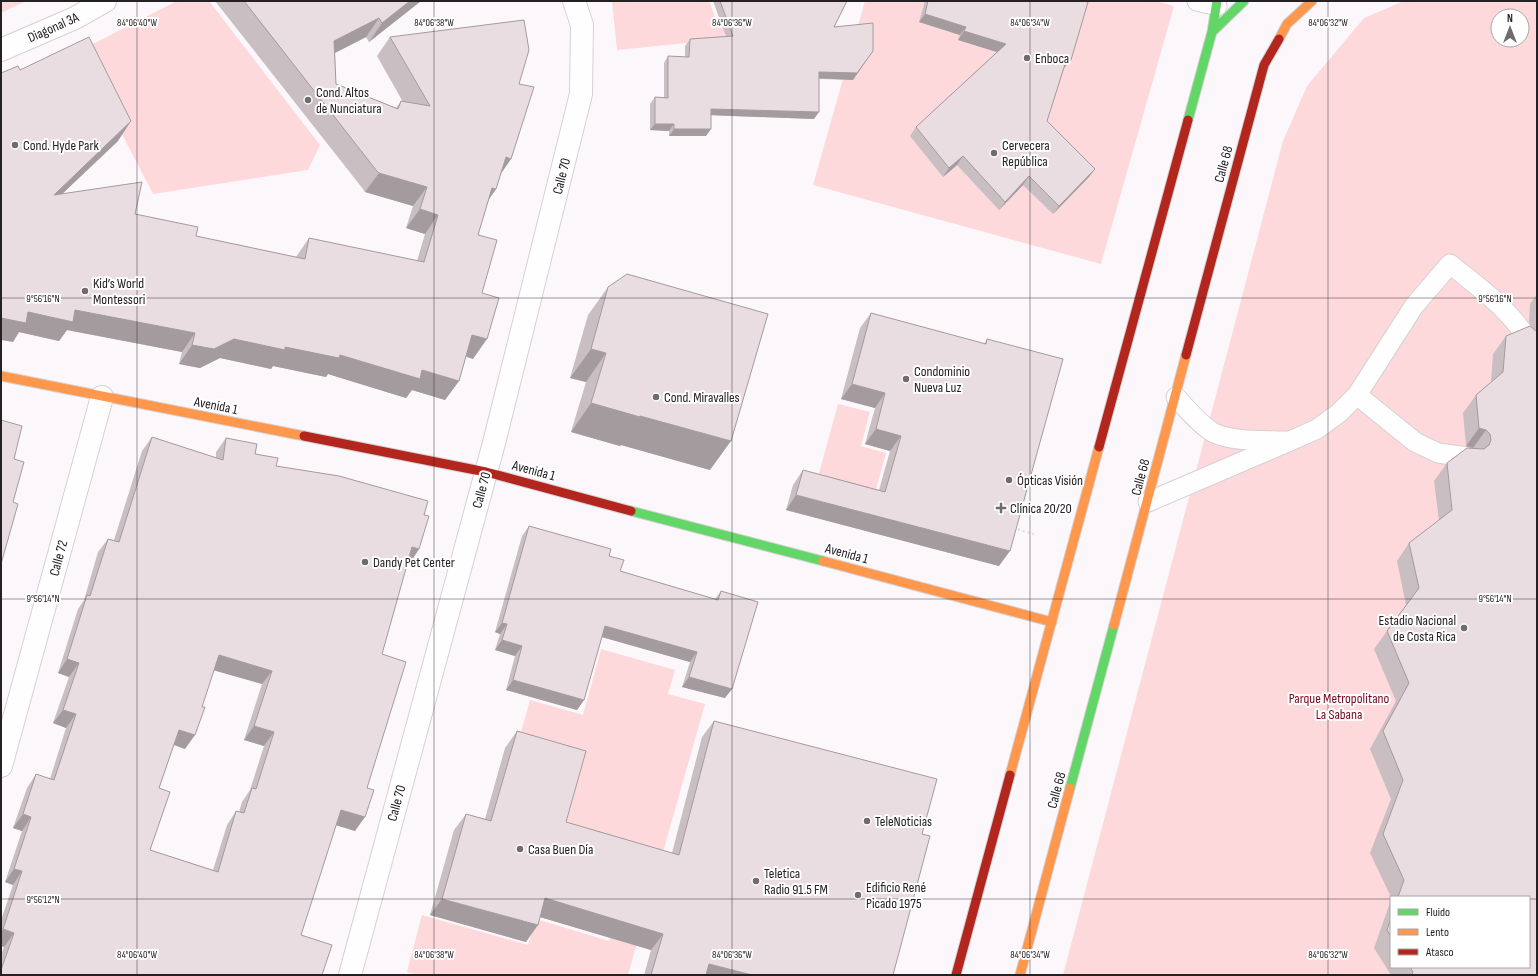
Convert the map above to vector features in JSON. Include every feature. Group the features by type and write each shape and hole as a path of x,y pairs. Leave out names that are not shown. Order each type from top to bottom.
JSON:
{"main road":[{"path":"1212,32 1244,1"},
{"name":"Calle 68","path":"1020,975 1264,66 1287,24 1312,1"},
{"path":"956,975 1212,32 1217,4"},
{"name":"Avenida 1","path":"1,376 486,472 1052,622"}],"street":[{"name":"Diagonal 3A","path":"1,50 75,18 105,1"},
{"name":"Calle 70","path":"350,975 486,472 581,94 582,25 574,1"},
{"name":"Calle 72","path":"1,766 102,397"}],"lane":[{"path":"1197,1 1217,4"},
{"path":"1148,502 1290,442 1317,429 1339,413 1357,395 1414,306 1450,264 1498,304 1519,325 1528,340"},
{"path":"1357,395 1415,442 1438,453 1467,457"},
{"path":"1176,397 1194,416 1214,433 1239,439 1290,442"}],"path":[{"path":"1010,528 1037,535"}],"green space":[{"path":"1,1 26,1 1,13"},
{"path":"177,1 209,1 320,145 308,170 153,194 79,51"},
{"path":"612,1 709,1 717,22 737,38 617,50"},
{"path":"865,1 1156,1 1174,6 1101,264 813,185"},
{"name":"Parque Metropolitano La Sabana","path":"1404,1 1537,1 1537,975 1063,975 1283,141 1307,86 1364,18"},
{"path":"838,404 870,412 861,446 886,453 872,504 815,488"},
{"path":"601,649 675,670 668,694 705,704 628,975 419,975 407,972 422,915 528,945 536,919 609,941 631,857 559,838 517,746 530,700 583,715"}],"building":[{"path":"244,1 410,1 382,23 379,18 334,41 336,84 398,109 401,101 430,106 390,37 524,20 529,50 519,84 534,87 511,159 506,157 496,189 492,188 478,235 497,240 482,293 499,298 487,339 472,335 459,381 422,370 420,379 340,355 339,358 285,347 285,350 234,339 214,349 192,345 195,333 75,310 73,322 28,312 26,323 1,318 1,73 18,66 20,70 89,37 131,121 54,195 142,182 135,214 198,227 196,236 305,259 309,238 424,262 438,215 420,209 427,187 379,173 376,170"},
{"path":"720,1 847,1 834,27 873,23 873,51 857,73 819,72 819,112 711,109 711,129 674,129 674,124 655,124 655,97 668,98 668,56 689,57 690,39 733,36"},
{"path":"928,1 1088,2 1071,60 1067,58 1047,121 1095,169 1059,206 1029,176 1005,202 963,156 949,168 916,127 1006,44 964,31 966,27 925,14"},
{"name":"Cond. Miravalles","path":"627,274 768,314 731,441 591,403 606,353 591,349 608,287"},
{"path":"871,313 986,344 987,339 1063,359 1010,551 796,495 803,470 885,492 901,436 876,429 885,393 852,384"},
{"name":"Estadio Nacional de Costa Rica","path":"1530,326 1537,332 1537,975 1412,975 1413,972 1411,968 1530,968 1530,896 1398,896 1404,880 1383,834 1403,780 1383,731 1409,683 1387,631 1419,588 1409,543 1452,510 1447,463 1467,448 1484,449 1489,445 1491,440 1490,434 1486,430 1479,428 1476,395 1503,372 1506,336"},
{"path":"1,420 22,426 14,459 24,462 13,502 18,504 1,564"},
{"path":"152,437 223,460 226,438 257,444 255,454 278,458 276,466 339,476 428,501 424,515 429,516 419,549 412,547 382,654 406,662 367,788 374,790 365,817 341,810 301,935 332,945 322,975 1,975 1,970 14,933 3,929 22,871 14,869 31,817 23,814 36,774 54,780 76,714 63,710 79,663 67,659 87,595 90,596 108,539 119,542","holes":["219,655 272,671 254,726 274,732 256,789 252,788 244,813 236,811 218,872 150,850 170,792 159,788 179,730 195,735 205,707 202,707"]},
{"path":"529,526 611,549 609,556 624,560 620,571 718,600 721,591 758,602 732,689 689,677 697,652 605,626 584,700 513,680 522,646 502,640 507,624 502,623"},
{"path":"714,721 937,779 922,834 930,836 893,975 752,975 709,964 706,975 651,975 663,934 545,898 538,925 442,899 466,814 491,821 517,731 586,751 566,822 679,855"},
{"path":"1390,921 1390,935 1387,930"}],"traffic: fast":[{"path":"1188,120 1212,32 1217,1"},
{"path":"1212,32 1244,1"},
{"path":"631,511 823,561"},
{"path":"1070,788 1114,625"}],"traffic: slow":[{"path":"1279,39 1287,24 1312,1"},
{"path":"1114,625 1186,355"},
{"path":"1,376 304,436"},
{"path":"1010,775 1099,447"},
{"path":"823,561 1052,622"},
{"path":"1020,975 1070,788"}],"traffic: jam":[{"path":"1186,355 1264,65 1279,39"},
{"path":"1099,447 1188,120"},
{"path":"304,436 486,472 631,511"},
{"path":"956,975 1010,775"}],"place":[{"name":"Enboca","path":"1027,58"},
{"name":"Cond. Altos de Nunciatura","path":"308,100"},
{"name":"Cond. Hyde Park","path":"15,145"},
{"name":"Cervecera República","path":"994,153"},
{"name":"Kid’s World Montessori","path":"85,291"},
{"name":"Condominio Nueva Luz","path":"906,379"},
{"name":"Cond. Miravalles","path":"656,397"},
{"name":"Ópticas Visión","path":"1009,480"},
{"name":"Clínica 20/20","path":"1001,508"},
{"name":"Dandy Pet Center","path":"365,562"},
{"name":"Estadio Nacional de Costa Rica","path":"1464,628"},
{"name":"TeleNoticias","path":"867,821"},
{"name":"Casa Buen Día","path":"520,849"},
{"name":"Teletica Radio 91.5 FM","path":"756,881"},
{"name":"Edificio René Picado 1975","path":"858,895"}]}
